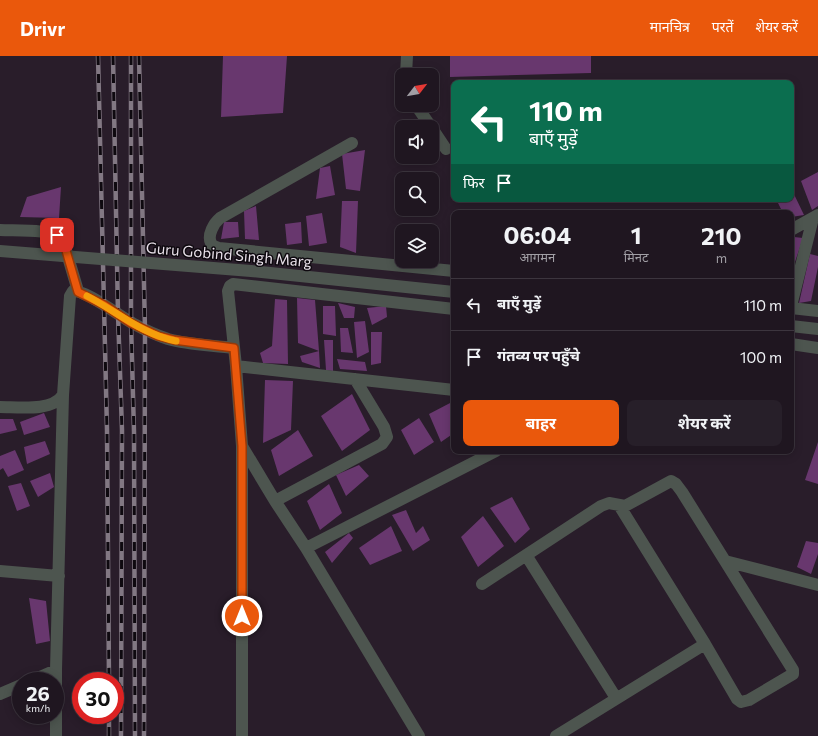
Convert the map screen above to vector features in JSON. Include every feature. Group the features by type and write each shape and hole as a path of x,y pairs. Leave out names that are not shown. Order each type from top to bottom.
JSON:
{"street":[{"path":"406,68 407,56"},
{"path":"439,138 446,149"},
{"path":"352,143 220,218 213,225 210,239 211,243 219,248 451,271"},
{"path":"794,228 816,216"},
{"path":"794,298 813,238 816,216"},
{"path":"0,230 49,233 61,237 78,292"},
{"name":"Guru Gobind Singh Marg","path":"0,250 251,271 451,292"},
{"path":"249,736 242,730 242,446 236,366 228,291 230,286 233,284 451,309"},
{"path":"56,736 56,670 63,395 70,296 73,291 78,292 104,305 131,323 158,336 174,340 234,348"},
{"path":"794,307 818,311"},
{"path":"794,326 818,329"},
{"path":"794,344 818,348"},
{"path":"236,366 451,390"},
{"path":"275,501 382,444 387,437 384,427 354,379"},
{"path":"0,407 40,407 55,403 60,400 63,395"},
{"path":"242,446 420,736"},
{"path":"306,548 490,454"},
{"path":"482,584 601,506 609,503 625,506 671,481 676,484 682,492 794,672 787,678 749,700 741,702 737,699 705,644 619,505"},
{"path":"526,555 616,698"},
{"path":"725,561 818,585"},
{"path":"0,571 59,576"},
{"path":"556,736 705,644"},
{"path":"51,672 56,670"},
{"path":"0,694 12,689"}],"building":[{"path":"223,56 287,56 283,113 221,117"},
{"path":"450,56 591,56 591,73 450,77"},
{"path":"365,150 360,191 346,189 342,154"},
{"path":"330,166 335,195 316,199 320,168"},
{"path":"818,172 818,206 812,210 801,181"},
{"path":"61,187 59,218 20,217 27,197"},
{"path":"794,194 804,215 794,217 794,210 782,210 778,202 794,202"},
{"path":"342,201 358,201 356,253 340,247"},
{"path":"256,206 259,240 245,239 244,211"},
{"path":"322,213 327,243 309,246 306,216"},
{"path":"224,222 238,222 239,237 221,239"},
{"path":"301,222 302,243 287,245 285,224"},
{"path":"794,237 803,238 794,265"},
{"path":"810,254 818,256 818,267 811,301 799,303"},
{"path":"297,298 315,300 319,351 298,343"},
{"path":"275,299 287,300 288,364 263,363 260,353 272,346"},
{"path":"338,303 355,307 354,318 344,318"},
{"path":"323,306 335,306 336,336 323,334"},
{"path":"386,306 387,317 372,325 367,308"},
{"path":"365,321 369,352 357,358 354,322"},
{"path":"340,328 348,328 353,353 341,352"},
{"path":"371,332 382,332 381,363 371,365"},
{"path":"324,340 333,340 333,371 326,370"},
{"path":"319,351 320,368 302,362 300,356"},
{"path":"337,359 365,362 367,371 340,369"},
{"path":"265,380 293,381 291,430 263,443"},
{"path":"352,394 370,430 342,451 321,416"},
{"path":"451,403 451,435 441,442 429,414"},
{"path":"44,413 50,427 24,435 20,422"},
{"path":"419,418 434,442 414,455 401,430"},
{"path":"0,419 13,419 17,430 0,434"},
{"path":"298,430 313,456 279,476 271,450"},
{"path":"45,441 50,454 27,464 24,447"},
{"path":"818,442 818,484 805,480"},
{"path":"15,450 24,470 8,477 3,468 0,470 0,456"},
{"path":"359,465 369,476 346,496 336,475"},
{"path":"50,473 54,487 38,497 30,481"},
{"path":"21,483 30,506 17,511 8,486"},
{"path":"329,484 342,513 320,530 307,501"},
{"path":"512,497 530,529 515,543 490,508"},
{"path":"406,510 416,533 423,526 430,540 413,551 392,515"},
{"path":"483,516 504,546 478,567 461,537"},
{"path":"391,526 402,551 370,565 359,548"},
{"path":"349,533 353,538 332,563 325,552"},
{"path":"806,541 818,543 818,554 811,574 797,567"},
{"path":"29,598 46,601 50,641 36,644"}],"railway":[{"path":"98,56 107,430 109,672"},
{"path":"113,56 118,314 122,430 121,736"},
{"path":"131,56 131,323 134,432 135,736"},
{"path":"139,56 145,330 144,736"},
{"path":"109,724 109,736"}],"slow traffic":[{"path":"87,296 104,305 131,323 158,336 176,341"}],"route":[{"path":"57,235 63,240 78,292 104,305 131,323 158,336 174,340 234,348 242,446 242,616"}]}
